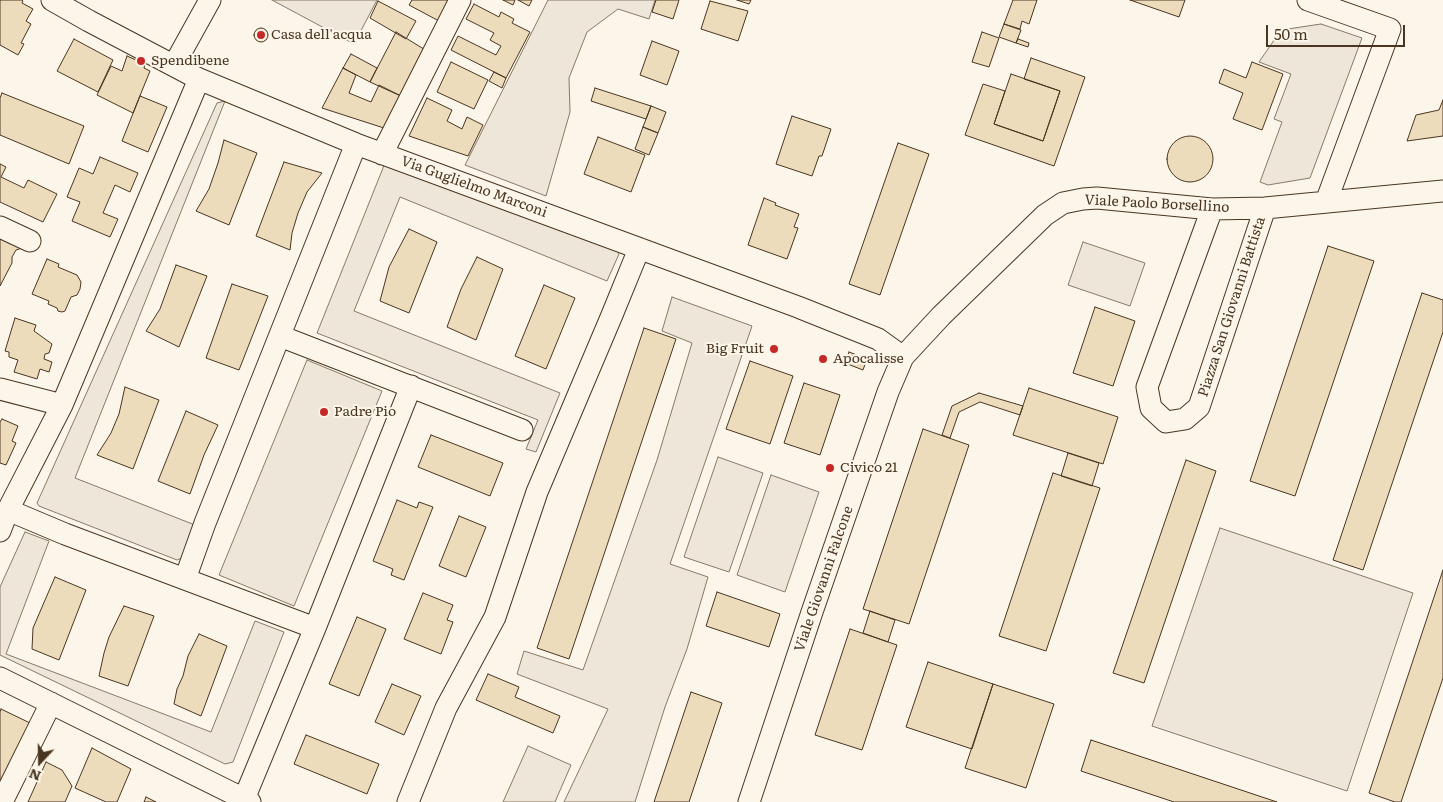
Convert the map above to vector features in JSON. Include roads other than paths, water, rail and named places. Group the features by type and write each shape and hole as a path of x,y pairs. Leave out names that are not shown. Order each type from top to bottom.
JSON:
{"street":[{"name":"Via Guglielmo Marconi","path":"52,0 199,79 382,154 798,307 878,339 903,357"},
{"path":"174,65 210,0"},
{"path":"382,154 460,0"},
{"path":"1308,0 1390,29 1326,202"},
{"path":"0,531 8,510 62,405 199,79"},
{"path":"185,579 356,144"},
{"name":"Viale Paolo Borsellino","path":"903,357 941,316 1045,215 1063,203 1097,198 1212,209 1265,208 1443,190"},
{"name":"Piazza San Giovanni Battista","path":"1212,209 1147,387 1151,408 1166,422 1185,420 1199,407 1265,208"},
{"path":"0,227 30,241"},
{"path":"408,802 446,708 494,616 537,492 639,249"},
{"path":"280,336 522,430"},
{"name":"Viale Giovanni Falcone","path":"749,802 888,392 903,357"},
{"path":"0,678 247,800 411,386"},
{"path":"0,389 62,405"},
{"path":"8,510 64,534 315,628"},
{"path":"2,802 51,703"}],"place":[{"name":"Casa dell'acqua","path":"261,35"},
{"name":"Spendibene","path":"141,61"},
{"name":"Big Fruit","path":"774,349"},
{"name":"Apocalisse","path":"823,359"},
{"name":"Padre Pio","path":"324,412"},
{"name":"Civico 21","path":"830,468"}]}
